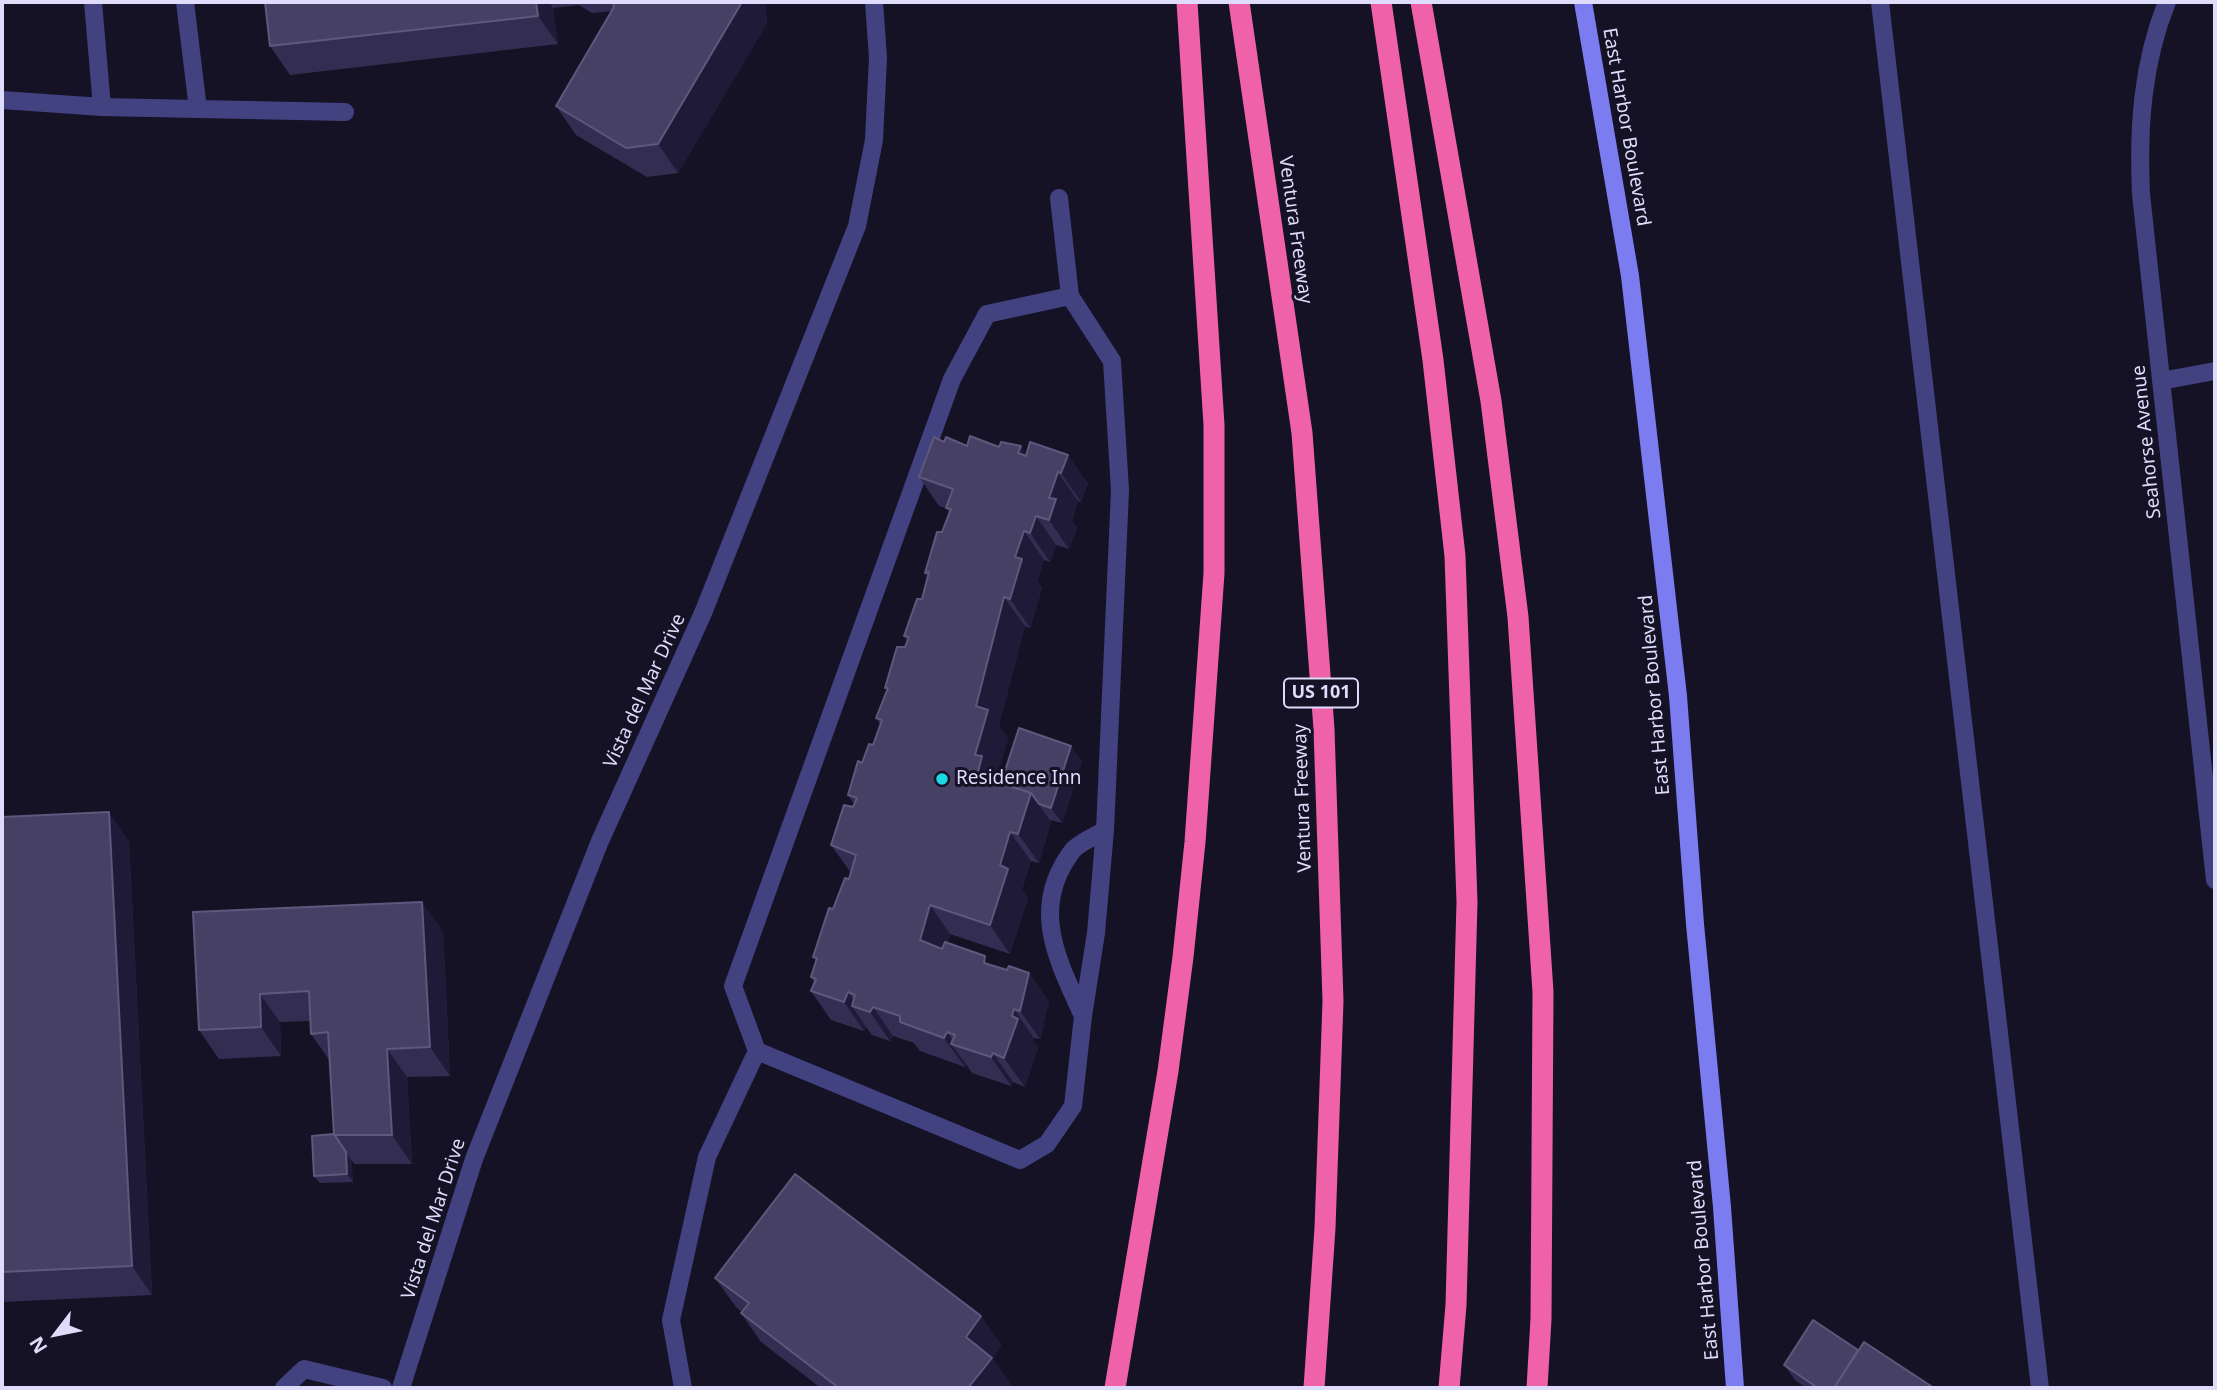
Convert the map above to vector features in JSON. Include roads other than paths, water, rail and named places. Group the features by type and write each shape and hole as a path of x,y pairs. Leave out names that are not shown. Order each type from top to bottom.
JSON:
{"highway":[{"path":"1115,1388 1168,1072 1183,957 1195,842 1214,573 1214,425 1187,2"},
{"name":"Ventura Freeway","path":"1239,2 1302,432 1324,729 1333,1001 1325,1228 1314,1388"},
{"path":"1381,2 1433,360 1455,556 1467,902 1457,1292 1449,1388"},
{"path":"1421,2 1491,401 1518,617 1543,992 1541,1320 1537,1388"}],"main road":[{"name":"East Harbor Boulevard","path":"1583,2 1630,276 1675,669 1735,1388"}],"street":[{"path":"93,2 102,107"},
{"path":"185,2 198,109"},
{"name":"Vista del Mar Drive","path":"401,1388 479,1147 600,841 704,614 858,226 874,140 878,58 874,2"},
{"path":"1880,2 2040,1388"},
{"name":"Seahorse Avenue","path":"2167,2 2150,55 2142,98 2139,144 2141,194 2215,880"},
{"path":"2,100 102,107 345,112"},
{"path":"757,1051 1020,1160 1047,1144 1073,1106 1096,933 1105,831 1120,490 1112,361 1070,296 1059,198"},
{"path":"684,1388 671,1320 707,1157 757,1051 733,986 951,379 987,314 1070,296"},
{"path":"2161,381 2215,371"},
{"path":"1083,1016 1056,956 1051,929 1051,891 1074,848 1105,831"},
{"path":"284,1388 304,1369 383,1388"}],"place":[{"name":"Residence Inn","path":"942,779"}]}
